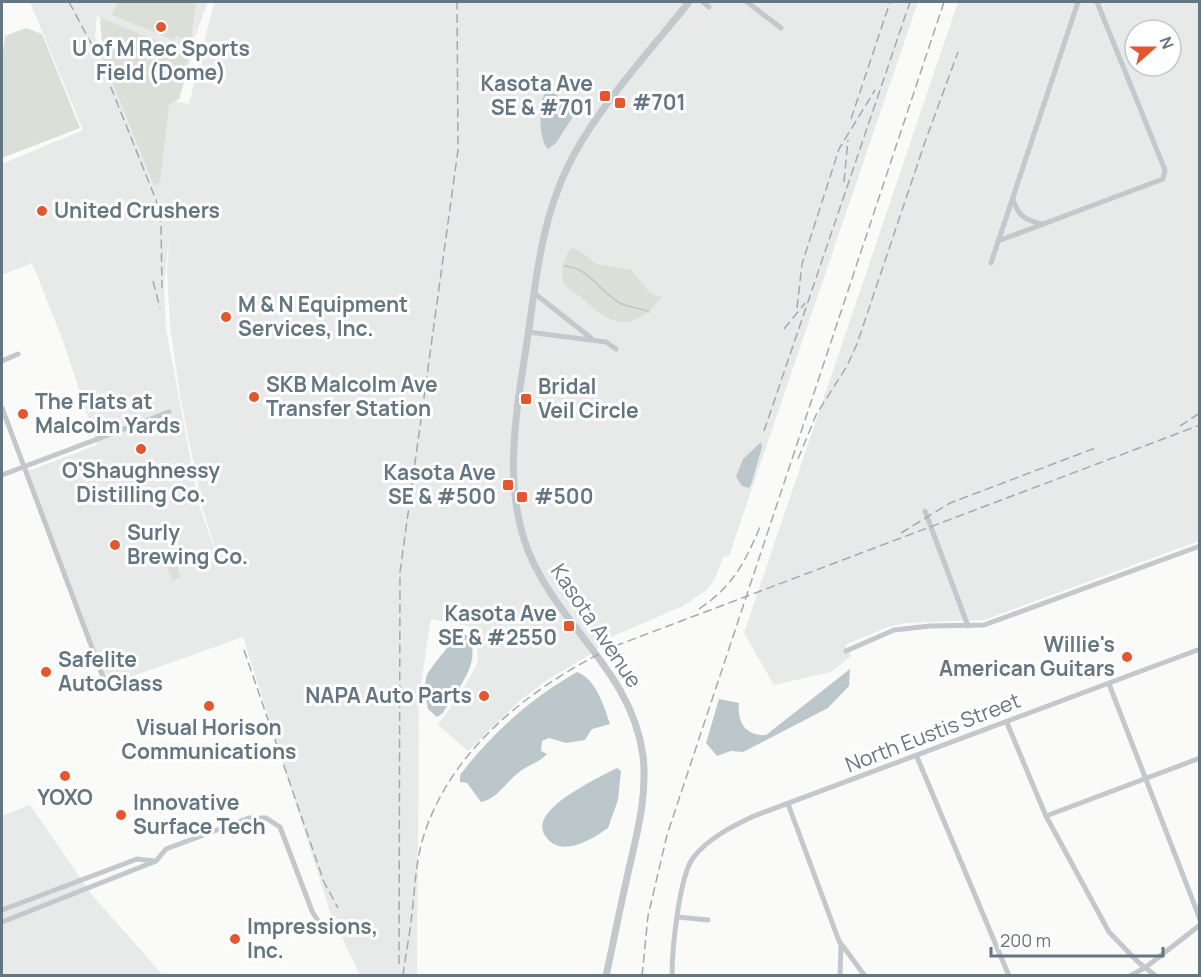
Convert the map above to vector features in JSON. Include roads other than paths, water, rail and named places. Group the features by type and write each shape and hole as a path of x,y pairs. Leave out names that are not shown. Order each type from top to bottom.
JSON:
{"street":[{"name":"Kasota Avenue","path":"606,975 634,850 645,785 643,754 635,722 619,685 535,566 521,528 515,490 514,445 540,248 551,204 570,161 596,121 688,2"},
{"path":"704,2 710,7"},
{"path":"747,2 781,28"},
{"path":"991,263 1078,2"},
{"path":"998,241 1163,178 1165,170 1097,2"},
{"path":"1013,198 1017,211 1027,221 1044,224"},
{"path":"534,293 593,340"},
{"path":"528,332 606,342 616,349"},
{"path":"2,361 18,354"},
{"path":"2,408 103,677 104,688"},
{"path":"2,476 169,412"},
{"path":"925,511 968,626"},
{"path":"846,651 894,630 991,623 1200,546"},
{"name":"North Eustis Street","path":"678,917 689,864 705,846 729,829 788,804 1200,649"},
{"path":"1109,684 1200,919"},
{"path":"1007,723 1046,816 1109,932 1156,975"},
{"path":"917,757 1009,975"},
{"path":"1046,816 1200,758"},
{"path":"788,804 841,945 865,975"},
{"path":"2,922 156,861 166,849 249,818 266,818 274,821 285,836 315,917 329,929 345,929"},
{"path":"2,910 137,859 156,861"},
{"path":"672,975 678,917 708,920"},
{"path":"1130,975 1146,968 1200,925"},
{"path":"840,975 841,945"}],"waterway":[{"path":"565,266 588,275 618,302 649,312"}],"railway":[{"path":"69,2 100,60 156,200 161,224 162,288"},
{"path":"399,964 400,572 458,150 457,2"},
{"path":"851,119 890,2"},
{"path":"764,431 910,2"},
{"path":"642,976 648,916 667,835 944,2"},
{"path":"798,459 816,415 847,366 857,344 958,52"},
{"path":"797,308 802,264 839,149 875,90"},
{"path":"844,182 848,140"},
{"path":"153,281 160,308"},
{"path":"784,329 805,303"},
{"path":"1180,426 1200,413"},
{"path":"403,976 419,854 438,801 456,772 477,745 501,721 556,679 615,646 1200,425"},
{"path":"901,533 950,503 1098,447"},
{"path":"699,609 729,583 760,527"},
{"path":"244,650 324,882 338,908"}],"place":[{"name":"U of M Rec Sports Field (Dome)","path":"161,27"},
{"name":"Kasota Ave SE & #701","path":"605,96"},
{"name":"#701","path":"620,103"},
{"name":"United Crushers","path":"42,211"},
{"name":"M & N Equipment Services, Inc.","path":"226,317"},
{"name":"SKB Malcolm Ave Transfer Station","path":"254,397"},
{"name":"Bridal Veil Circle","path":"526,399"},
{"name":"The Flats at Malcolm Yards","path":"23,414"},
{"name":"O'Shaughnessy Distilling Co.","path":"141,449"},
{"name":"Kasota Ave SE & #500","path":"508,485"},
{"name":"#500","path":"522,497"},
{"name":"Surly Brewing Co.","path":"115,545"},
{"name":"Kasota Ave SE & #2550","path":"569,626"},
{"name":"Willie's American Guitars","path":"1127,657"},
{"name":"Safelite AutoGlass","path":"46,672"},
{"name":"NAPA Auto Parts","path":"484,696"},
{"name":"Visual Horison Communications","path":"209,706"},
{"name":"YOXO","path":"65,776"},
{"name":"Innovative Surface Tech","path":"121,815"},
{"name":"Impressions, Inc.","path":"235,939"}]}
